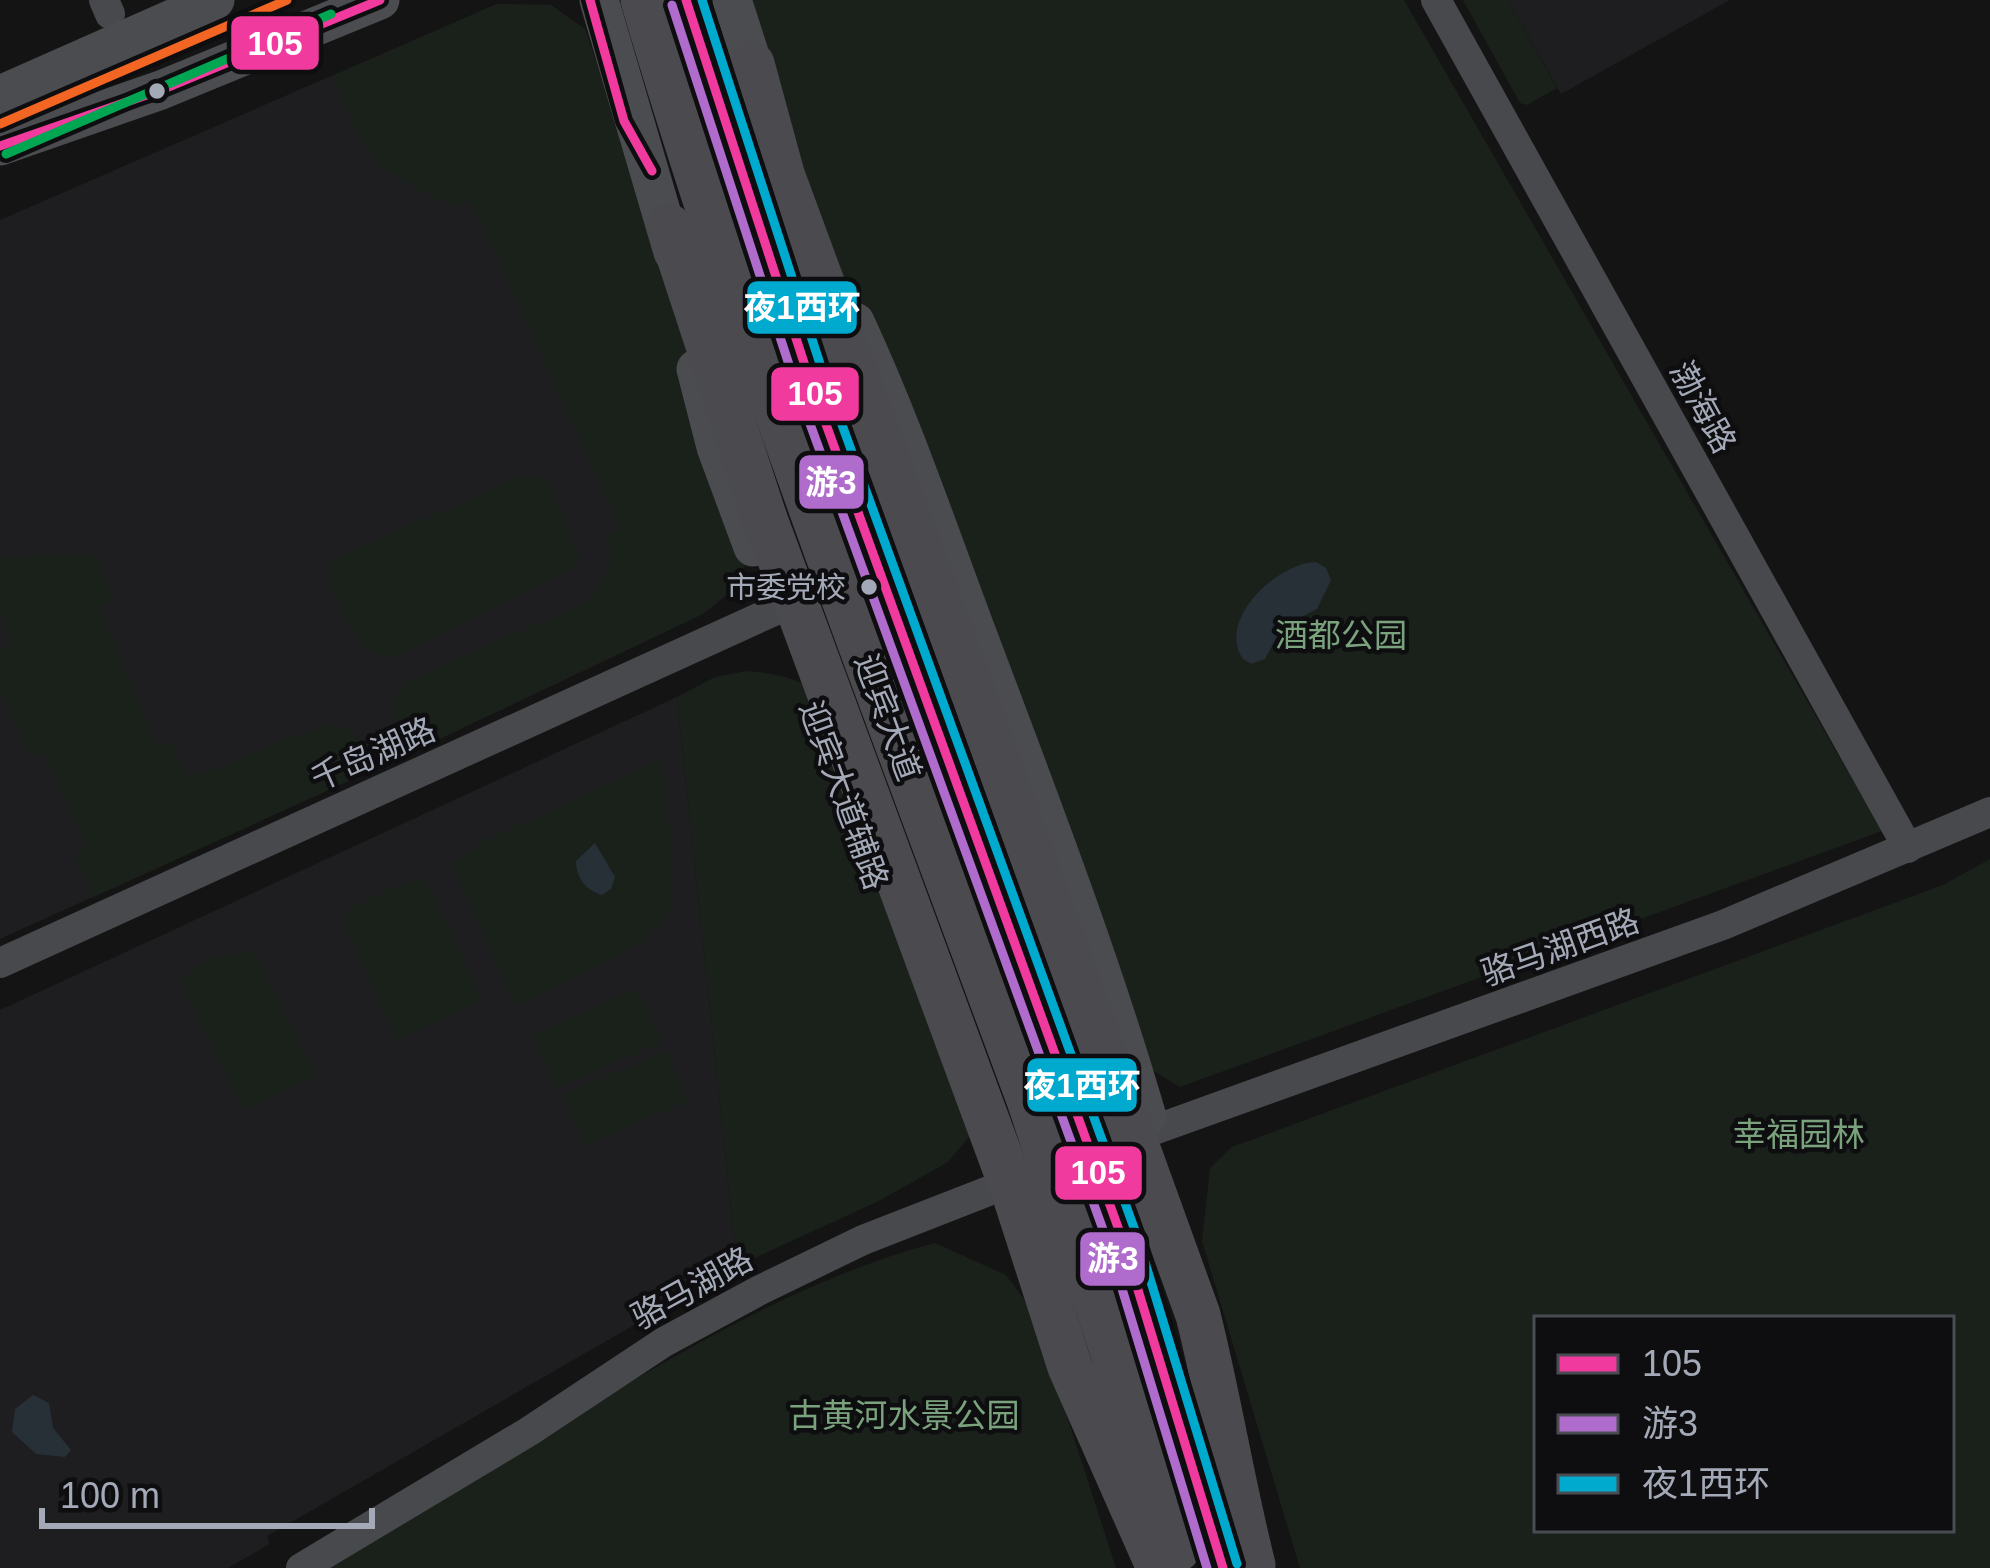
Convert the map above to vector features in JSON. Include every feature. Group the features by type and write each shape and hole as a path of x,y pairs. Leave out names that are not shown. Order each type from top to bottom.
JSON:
{"highway":[{"name":"迎宾大道","path":"643,0 679,121 808,501 1029,1100 1184,1568"},
{"name":"迎宾大道","path":"686,0 806,372 1123,1241 1223,1568"},
{"path":"752,64 782,174 1198,1315 1254,1568"},
{"path":"668,226 765,519 1015,1196 1070,1367 1155,1568"}],"main road":[{"path":"0,95 215,0"},
{"path":"0,143 325,0"},
{"path":"0,143 160,90 380,0"},
{"path":"590,0 624,121 652,171"},
{"name":"迎宾大道辅路","path":"599,0 668,226 716,447 962,1103 1052,1274 1155,1568"},
{"path":"737,0 752,64 808,220 892,399 1101,967 1230,1400 1267,1568"}],"street":[{"name":"渤海路","path":"1436,0 1908,848"},
{"name":"千岛湖路","path":"0,963 776,610"},
{"name":"骆马湖西路","path":"1150,1132 1634,958 1990,812"},
{"name":"骆马湖路","path":"301,1568 528,1432 664,1342 862,1240 1150,1132"},
{"path":"664,1342 856,1248 952,1215 988,1212 1013,1223 1039,1251"}],"shaded area":[{"path":"1508,0 1730,0 1561,94"},
{"path":"497,4 551,5 585,29 737,587 703,614 0,939 0,220"},
{"path":"1316,562 1326,568 1331,580 1317,609 1282,627 1265,659 1251,664 1243,659 1238,628 1255,596 1284,572"},
{"path":"677,697 737,1266 267,1536 270,1544 228,1568 0,1568 0,1010"},
{"path":"595,843 615,877 611,889 602,895 587,887 576,867 576,861"},
{"path":"33,1395 49,1403 53,1428 71,1450 65,1457 36,1454 12,1432 15,1409"}],"green space":[{"name":"酒都公园","path":"742,0 1404,0 1882,831 1180,1087 1097,1037"},
{"path":"1463,0 1508,0 1557,88 1527,105 1520,103"},
{"path":"497,4 551,5 585,29 752,504 750,541 739,578 703,614 410,753 396,707 407,681 577,606 607,576 609,533 620,528 471,200 454,208 382,170 355,127 332,76"},
{"path":"523,475 548,481 579,556 574,568 394,657 380,655 359,640 327,575 332,560"},
{"path":"86,554 96,558 114,599 99,607 157,746 171,742 180,764 191,774 203,774 324,724 345,728 357,737 375,769 94,897 74,854 87,847 44,752 31,757 0,690 0,650 14,643 0,612 0,557"},
{"path":"746,671 786,677 822,694 973,1132 948,1162 879,1201 737,1266 677,697 715,677"},
{"path":"662,759 674,883 667,916 606,963 515,1006 452,864 488,839"},
{"name":"幸福园林","path":"1990,859 1990,1568 1300,1568 1202,1241 1210,1168 1232,1147 1943,885"},
{"path":"415,877 428,884 483,1001 397,1040 344,924 350,909"},
{"path":"253,951 315,1075 243,1111 181,982 203,964"},
{"path":"638,989 662,1042 556,1089 532,1035"},
{"path":"666,1050 688,1101 585,1146 563,1095"},
{"name":"古黄河水景公园","path":"935,1243 1006,1275 1033,1311 1116,1568 307,1568 743,1319 837,1276"}],"transit line":[{"path":"0,124 287,0"},
{"name":"105","path":"0,146 161,90 380,0"},
{"name":"105","path":"590,0 624,121 652,171"},
{"name":"105","path":"686,0 807,372 1123,1241 1223,1568"},
{"name":"夜1西环","path":"702,0 821,367 1137,1236 1237,1564"},
{"name":"游3","path":"672,5 793,377 1109,1246 1207,1568"},
{"path":"6,154 331,14"}],"place":[{"name":"市委党校","path":"869,587"}]}
